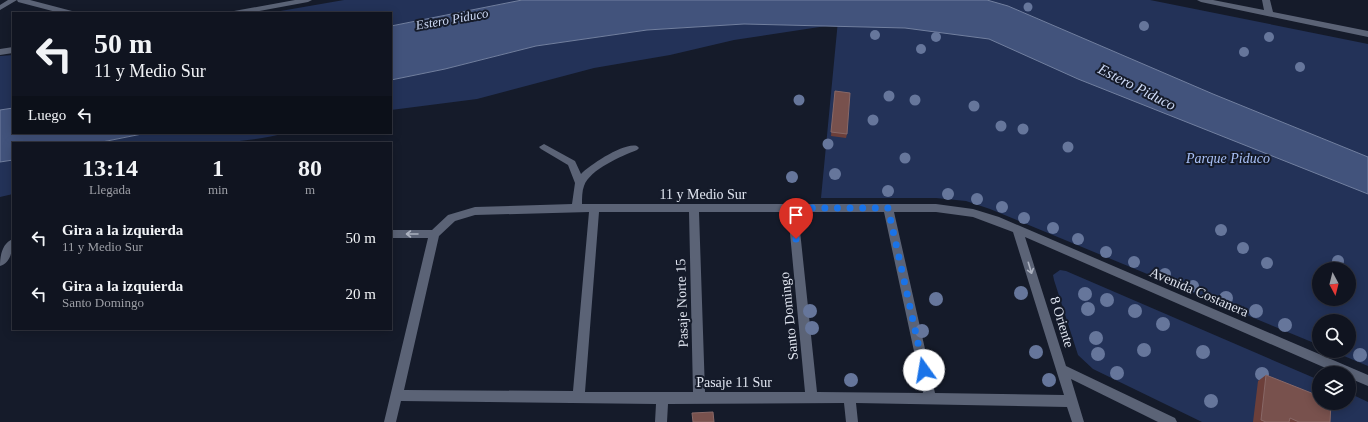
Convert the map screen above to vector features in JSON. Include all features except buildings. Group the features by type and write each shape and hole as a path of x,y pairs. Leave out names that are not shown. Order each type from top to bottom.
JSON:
{"street":[{"path":"0,8 13,0"},
{"path":"21,0 64,12"},
{"path":"240,12 308,0"},
{"path":"1201,0 1368,34"},
{"path":"1266,0 1269,14"},
{"path":"0,52 12,50"},
{"path":"544,147 572,163 580,184 577,208"},
{"path":"580,184 599,165 612,157 634,148"},
{"name":"11 y Medio Sur","path":"434,234 452,218 475,210 577,208 936,208 973,213 995,220 1018,231"},
{"path":"578,398 594,208"},
{"name":"Pasaje Norte 15","path":"694,208 699,397"},
{"name":"Santo Domingo","path":"793,208 812,398"},
{"path":"888,208 930,399"},
{"name":"8 Oriente","path":"1018,231 1078,422"},
{"name":"Avenida Costanera","path":"1018,231 1368,381"},
{"path":"390,422 434,234 392,234"},
{"path":"0,262 12,244"},
{"path":"1061,369 1171,422"},
{"name":"Pasaje 11 Sur","path":"396,395 578,398 849,397 1071,400"},
{"path":"849,397 852,422"},
{"path":"661,422 662,398"}],"green space":[{"path":"344,0 522,0 392,26 392,12 275,12"},
{"name":"Parque Piduco","path":"541,0 1150,0 1368,44 1368,366 1349,358 1356,358 1356,314 1312,314 1312,342 990,209 966,201 936,198 821,198 839,10 392,29"},
{"path":"744,24 826,26 734,40 670,55 594,68 477,99 392,110 392,80 445,69 536,46 647,30"},
{"path":"12,55 12,108 0,110 0,56"},
{"path":"142,134 282,134 264,138 228,142 102,142"},
{"path":"12,160 12,194 0,197 0,162"},
{"path":"1060,270 1066,271 1312,377 1312,410 1356,410 1356,396 1368,402 1368,422 1202,422 1093,369 1078,355 1053,275"}],"water":[{"name":"Estero Piduco","path":"522,0 987,0 1008,6 1213,94 1368,157 1368,194 1078,79 989,39 905,28 744,24 647,30 536,46 445,69 392,80 392,26"},
{"path":"12,108 12,134 142,134 102,142 12,142 12,160 0,162 0,110"}],"route":[{"path":"796,239 793,208 888,208 924,370"}]}
